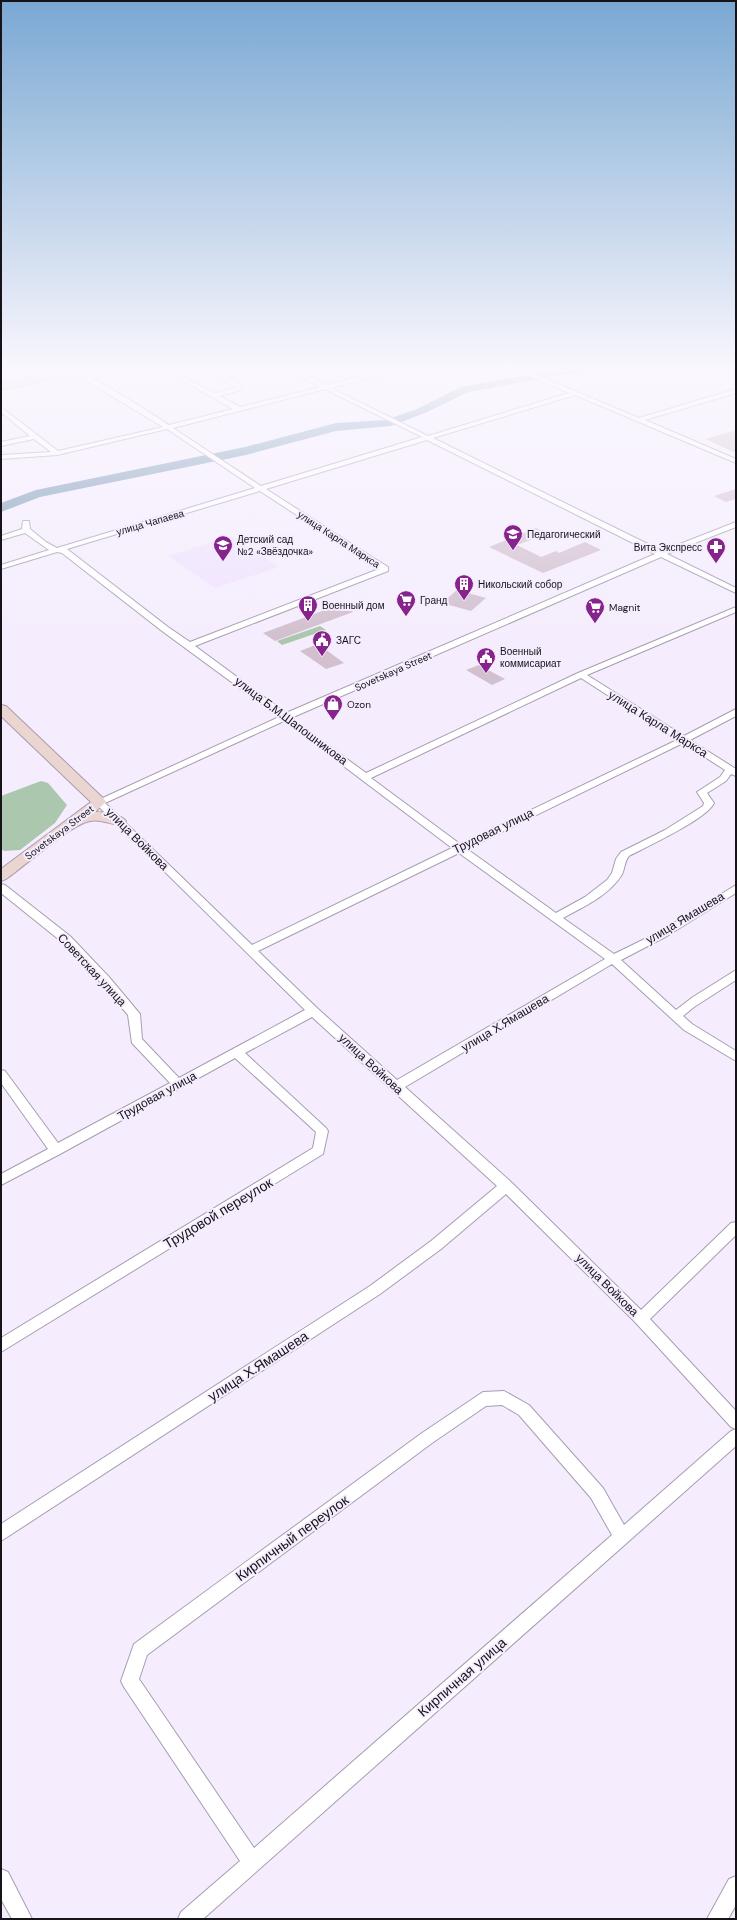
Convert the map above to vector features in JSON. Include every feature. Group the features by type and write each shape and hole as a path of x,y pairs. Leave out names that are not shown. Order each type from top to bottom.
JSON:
{"main road":[{"name":"улица Войкова","path":"1,709 78,783 100,802"},
{"path":"70,824 84,807 84,796 78,783"},
{"name":"Sovetskaya Street","path":"1,876 100,802"},
{"path":"70,824 89,815 101,816 119,821"}],"street":[{"name":"улица Карла Маркса","path":"189,645 385,569 341,538 216,459"},
{"name":"улица Чапаева","path":"1,567 362,459"},
{"path":"470,459 736,591"},
{"name":"Sovetskaya Street","path":"100,802 285,717 661,554 736,524"},
{"name":"улица Б.М.Шапошникова","path":"1,538 26,527 52,551 64,551 165,629 189,645 459,848 613,959 676,1017 736,1057"},
{"path":"366,777 581,675 736,609"},
{"name":"улица Карла Маркса","path":"581,675 733,771"},
{"name":"Трудовая улица","path":"250,950 683,740 736,712"},
{"path":"556,917 603,889 616,877 620,860 625,854 668,832 707,808 709,803 702,792 733,771"},
{"name":"улица Войкова","path":"100,802 313,1011 506,1186 641,1319 736,1422"},
{"name":"Советская улица","path":"1,887 66,939 105,980 134,1014 136,1040 178,1084"},
{"name":"улица Ямашева","path":"613,959 663,934 736,888"},
{"name":"улица Х.Ямашева","path":"396,1087 613,959"},
{"path":"676,1017 684,1007 727,983 736,974"},
{"name":"Трудовая улица","path":"1,1180 313,1011"},
{"name":"Трудовой переулок","path":"1,1346 319,1151 322,1130 236,1052"},
{"path":"1,1074 56,1151"},
{"name":"улица Х.Ямашева","path":"1,1533 375,1290 436,1245 506,1186"},
{"path":"641,1319 736,1227"},
{"name":"Кирпичный переулок","path":"252,1862 130,1681 140,1650 427,1438 483,1399 504,1398 524,1410 597,1493 622,1537"},
{"name":"Кирпичная улица","path":"188,1919 736,1436"},
{"path":"1,1879 22,1919"},
{"path":"717,1919 736,1886"}],"shaded area":[{"name":"Детский сад №2 «Звёздочка»","path":"231,536 279,567 215,588 168,556"}],"green space":[{"path":"320,626 326,630 282,645 277,641"},
{"path":"41,781 48,783 67,805 55,823 20,850 4,851 1,849 1,796"}],"building":[{"path":"736,489 736,499 726,502 714,496"},
{"name":"Педагогический","path":"536,528 547,534 517,545 541,557 556,551 559,553 585,542 601,550 543,573 489,547"},
{"name":"Никольский собор","path":"457,590 486,598 471,611 442,603"},
{"name":"Военный дом","path":"341,604 353,612 275,641 263,633"},
{"name":"ЗАГС","path":"318,644 344,663 326,669 300,651"},
{"name":"Военный коммисариат","path":"479,665 505,679 492,685 466,670"}],"waterway":[{"path":"1,508 36,494 207,459"}],"place":[{"name":"Педагогический","path":"513,551"},
{"name":"Детский сад №2 «Звёздочка»","path":"223,562"},
{"name":"Вита Экспресс","path":"716,564"},
{"name":"Никольский собор","path":"464,601"},
{"name":"Гранд","path":"406,617"},
{"name":"Военный дом","path":"308,622"},
{"name":"Magnit","path":"595,624"},
{"name":"ЗАГС","path":"322,657"},
{"name":"Военный коммисариат","path":"486,674"},
{"name":"Ozon","path":"333,721"}]}
